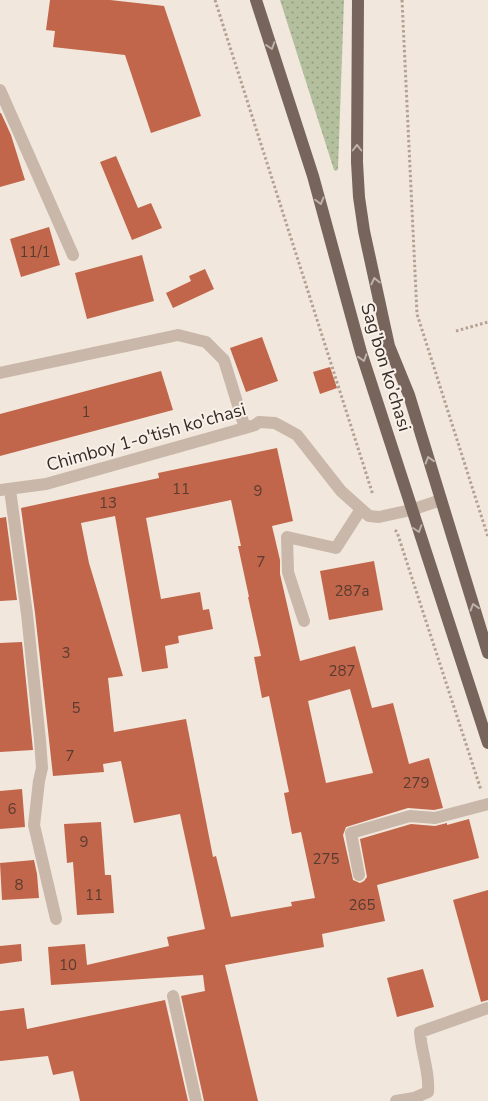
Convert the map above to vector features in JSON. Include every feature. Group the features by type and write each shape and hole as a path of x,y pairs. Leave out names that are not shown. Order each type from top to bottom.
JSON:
{"main road":[{"name":"Sag’bon ko’chasi","path":"256,0 314,176 361,352 488,743"},
{"name":"Sag’bon ko’chasi","path":"358,0 357,162 359,197 364,231 389,346 409,395 488,653"}],"street":[{"path":"0,90 73,255"},
{"path":"0,373 178,335 206,342 224,360 245,428"},
{"name":"Chimboy 1-o'tish ko'chasi","path":"5,490 46,484 245,428 259,422 268,422 284,427 297,435 341,491 369,516 380,517"},
{"path":"5,490 27,614 40,740 42,768 34,825 56,919"},
{"path":"380,517 411,510 441,500"},
{"path":"304,621 288,572 287,537 336,548 361,509"},
{"path":"360,875 351,833 410,816 435,818 487,805"},
{"path":"173,996 196,1101"},
{"path":"396,1101 414,1098 428,1092 429,1082 420,1042 420,1032 488,1008"}],"path":[{"path":"215,0 380,517 397,532 487,805"},
{"path":"402,0 417,314 488,537"},
{"path":"456,331 488,322"}],"green space":[{"path":"280,0 344,0 338,169 336,171 334,170"}],"building":[{"path":"50,0 110,0 164,6 201,116 151,133 125,55 53,47 55,31 46,30"},
{"path":"0,113 11,135 25,180 0,187"},
{"path":"116,156 138,208 151,203 162,228 132,240 100,162"},
{"path":"49,227 60,265 21,277 10,239"},
{"path":"142,255 154,301 87,319 75,273"},
{"path":"205,269 214,289 173,308 166,293 191,281 189,276"},
{"path":"262,337 278,381 246,392 230,348"},
{"path":"330,367 337,388 320,394 313,372"},
{"path":"161,371 173,410 0,456 0,414"},
{"path":"277,448 293,521 272,526 280,560 280,574 300,661 355,646 372,708 393,703 409,764 429,758 443,808 434,810 408,808 346,827 343,835 353,880 360,883 367,877 360,839 411,824 435,826 447,823 447,825 469,819 479,858 377,885 385,921 322,934 324,947 225,965 258,1101 204,1101 181,996 205,991 203,975 51,985 48,947 85,944 87,965 169,946 167,937 205,929 180,814 134,823 121,761 103,764 104,772 53,776 21,508 159,478 158,473","holes":["231,500 241,546 238,546 261,656 254,657 262,698 269,696 289,792 284,793 292,834 301,832 315,898 291,902 292,906 231,917 216,856 213,857 186,719 114,732 108,678 123,676 89,563 81,523 115,516 142,672 168,668 165,646 179,643 178,636 213,629 209,609 203,610 200,592 161,599 146,518","350,689 373,773 326,783 308,701"]},
{"path":"6,517 17,600 0,601 0,518"},
{"path":"374,561 383,610 329,620 320,571"},
{"path":"22,642 33,750 0,752 0,643"},
{"path":"22,789 25,827 0,829 0,791"},
{"path":"101,822 105,875 111,875 114,913 77,915 73,862 67,863 64,824"},
{"path":"34,860 39,898 2,900 0,863"},
{"path":"488,890 488,1000 481,1002 453,900"},
{"path":"21,944 22,961 0,964 0,946"},
{"path":"423,969 434,1007 397,1017 387,978"},
{"path":"165,1000 188,1101 80,1101 73,1071 53,1075 48,1056 0,1061 0,1011 24,1008 27,1029"}]}
